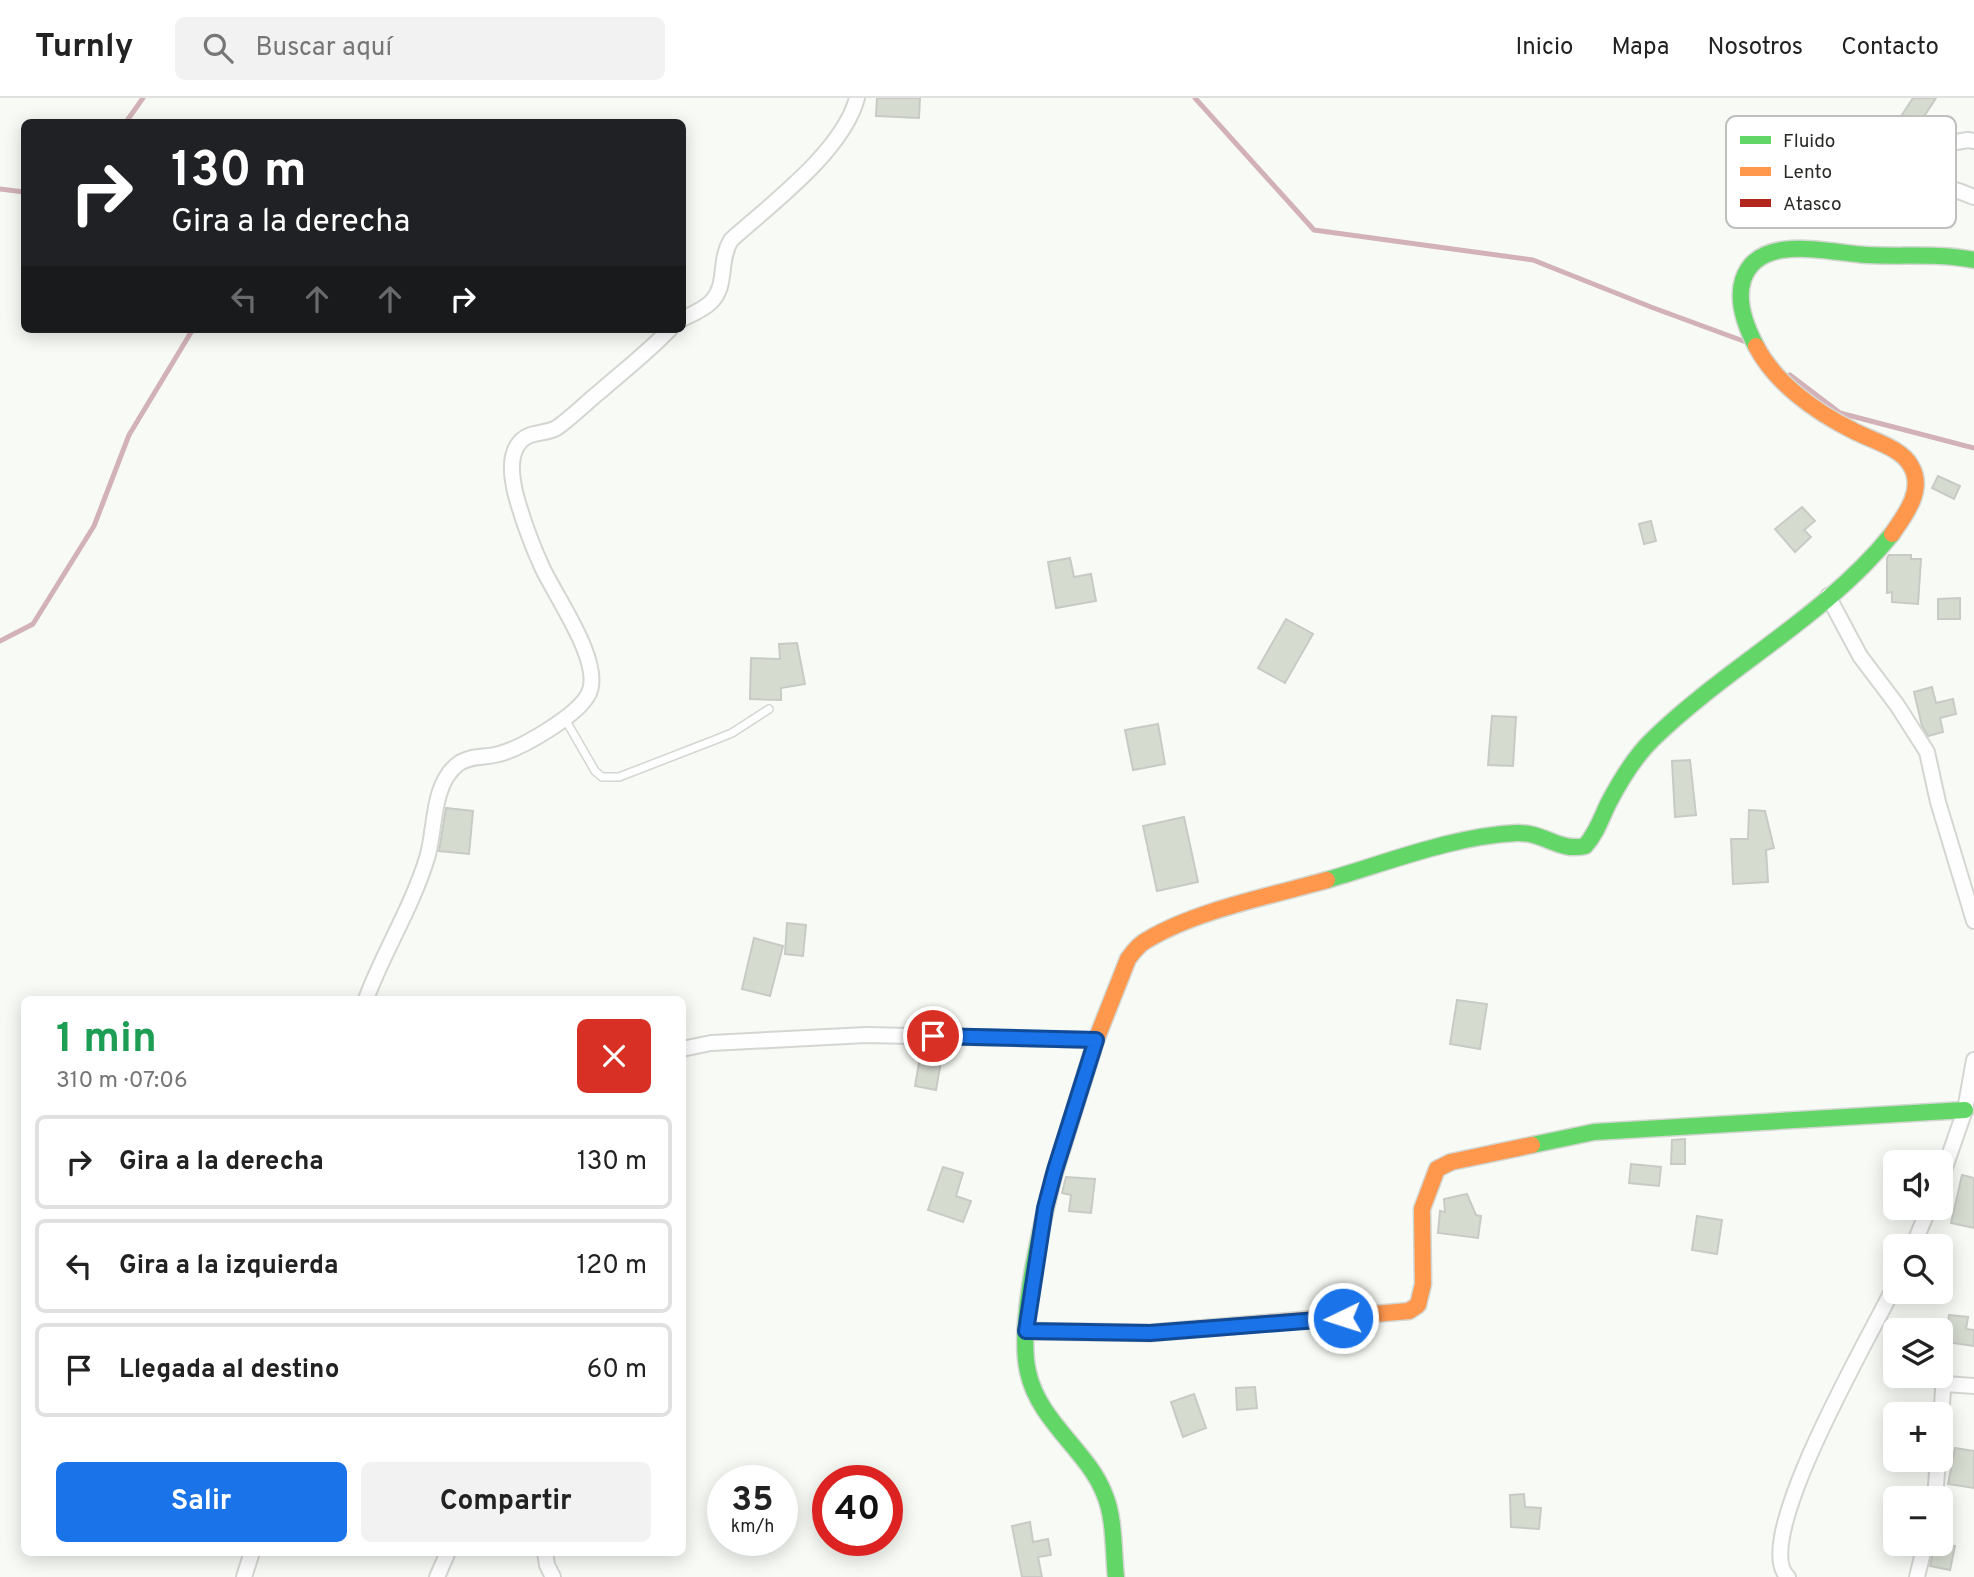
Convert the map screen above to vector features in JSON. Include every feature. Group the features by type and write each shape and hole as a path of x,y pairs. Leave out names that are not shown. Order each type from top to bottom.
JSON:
{"street":[{"path":"686,317 705,308 716,296 722,279 722,258 731,240 820,159 852,115 857,98"},
{"path":"1956,142 1974,141"},
{"path":"1956,190 1974,197"},
{"path":"1116,1577 1105,1494 1039,1400 1028,1374 1026,1331 1041,1227 1049,1193 1096,1040 1128,959 1135,949 1156,933 1199,917 1471,838 1520,833 1539,836 1571,849 1585,846 1595,833 1629,769 1651,741 1858,569 1894,529 1911,503 1916,488 1915,474 1910,463 1901,455 1846,428 1805,399 1764,360 1749,335 1743,318 1741,284 1745,270 1753,258 1766,252 1804,250 1876,256 1933,254 1974,260"},
{"path":"367,996 428,857 440,794 450,774 466,760 506,752 565,719 584,702 590,691 592,676 576,629 542,569 521,516 512,470 518,443 526,437 556,428 665,333"},
{"path":"1828,596 1860,656 1897,705 1927,752 1938,802 1974,921"},
{"path":"686,1048 711,1043 866,1035 1096,1040"},
{"path":"1951,1150 1965,1110 1974,1060"},
{"path":"1026,1331 1150,1333 1409,1311 1418,1305 1423,1284 1422,1209 1437,1170 1451,1162 1594,1132 1965,1110"},
{"path":"1788,1577 1781,1567 1780,1546 1799,1479 1823,1425 1885,1304"},
{"path":"1942,1402 1946,1384 1974,1386"},
{"path":"244,1577 251,1556"},
{"path":"437,1577 446,1556"},
{"path":"546,1556 553,1577"},
{"path":"1917,1577 1922,1556"}],"lane":[{"path":"565,719 595,771 602,777 619,777 732,733 769,709"}],"building":[{"path":"877,98 920,98 919,118 876,116"},
{"path":"1913,98 1936,98 1924,116 1901,116"},
{"path":"1938,476 1960,486 1954,499 1932,488"},
{"path":"1802,507 1815,521 1804,530 1811,537 1795,552 1775,529"},
{"path":"1651,521 1656,541 1644,544 1639,524"},
{"path":"1889,555 1911,555 1911,559 1921,559 1918,604 1892,602 1892,592 1887,593"},
{"path":"1070,558 1074,577 1091,574 1096,601 1056,608 1048,562"},
{"path":"1960,598 1960,619 1938,619 1938,599"},
{"path":"1286,619 1313,634 1285,683 1258,668"},
{"path":"797,643 805,684 781,688 781,700 750,699 751,658 780,659 779,644"},
{"path":"1932,687 1936,703 1953,699 1956,714 1940,718 1943,732 1928,736 1922,726 1914,692"},
{"path":"1492,716 1516,717 1513,766 1488,765"},
{"path":"1158,724 1165,764 1133,770 1125,730"},
{"path":"1690,760 1696,815 1675,817 1672,761"},
{"path":"446,808 473,811 469,854 439,851"},
{"path":"1749,810 1765,811 1774,848 1766,850 1768,882 1733,884 1731,839 1748,839"},
{"path":"1184,817 1198,882 1157,891 1143,826"},
{"path":"787,923 806,925 803,956 785,954"},
{"path":"754,938 783,946 770,996 742,989"},
{"path":"1457,1000 1487,1004 1480,1049 1450,1044"},
{"path":"920,1057 941,1061 936,1090 915,1086"},
{"path":"1685,1139 1685,1164 1671,1164 1672,1140"},
{"path":"1631,1164 1661,1167 1659,1186 1629,1183"},
{"path":"943,1167 963,1173 956,1196 971,1201 963,1222 928,1210"},
{"path":"1962,1175 1974,1178 1974,1228 1951,1223"},
{"path":"1066,1177 1095,1179 1091,1213 1069,1211 1071,1195 1062,1193"},
{"path":"1467,1194 1476,1215 1481,1216 1478,1238 1438,1233 1440,1211 1445,1212 1444,1199"},
{"path":"1697,1216 1722,1220 1717,1254 1692,1250"},
{"path":"1949,1315 1968,1317 1966,1329 1974,1330 1974,1346 1953,1343 1953,1318 1949,1318"},
{"path":"1255,1387 1257,1408 1237,1410 1236,1388"},
{"path":"1194,1394 1206,1428 1183,1437 1171,1402"},
{"path":"1955,1448 1974,1451 1974,1488 1948,1484 1950,1472 1953,1472"},
{"path":"1524,1494 1525,1507 1541,1508 1539,1529 1511,1527 1510,1495"},
{"path":"1030,1522 1033,1542 1048,1539 1051,1555 1038,1557 1042,1577 1022,1577 1012,1526"},
{"path":"1932,1556 1953,1556 1950,1570 1930,1566"}],"waterway":[{"path":"128,119 143,98"},
{"path":"1195,98 1314,230 1533,260 1746,342"},
{"path":"0,189 21,192"},
{"path":"0,641 33,624 94,526 129,435 191,333"},
{"path":"1790,375 1840,413 1974,448"}],"traffic: fast":[{"path":"1756,346 1743,314 1741,288 1751,265 1763,256 1779,250 1815,249 1867,255 1934,256 1974,260"},
{"path":"1327,880 1445,844 1493,835 1527,834 1567,846 1585,846 1623,778 1653,739 1713,688 1807,616 1866,563 1892,534"},
{"path":"1532,1145 1594,1132 1965,1110"},
{"path":"1053,1178 1028,1303 1025,1352 1028,1372 1042,1406 1086,1463 1104,1493 1112,1524 1116,1577"}],"traffic: slow":[{"path":"1756,346 1785,384 1811,405 1838,423 1893,449 1906,459 1915,475 1915,493 1892,534"},
{"path":"1053,1178 1096,1040 1128,959 1136,948 1188,920 1327,880"},
{"path":"1208,1328 1409,1311 1418,1305 1423,1284 1422,1209 1437,1169 1451,1162 1532,1145"}],"traffic: jam":[{"path":"1026,1331 1150,1333 1208,1328"}],"route":[{"path":"933,1036 1096,1040 1045,1208 1026,1331 1150,1333 1343,1318"}]}
